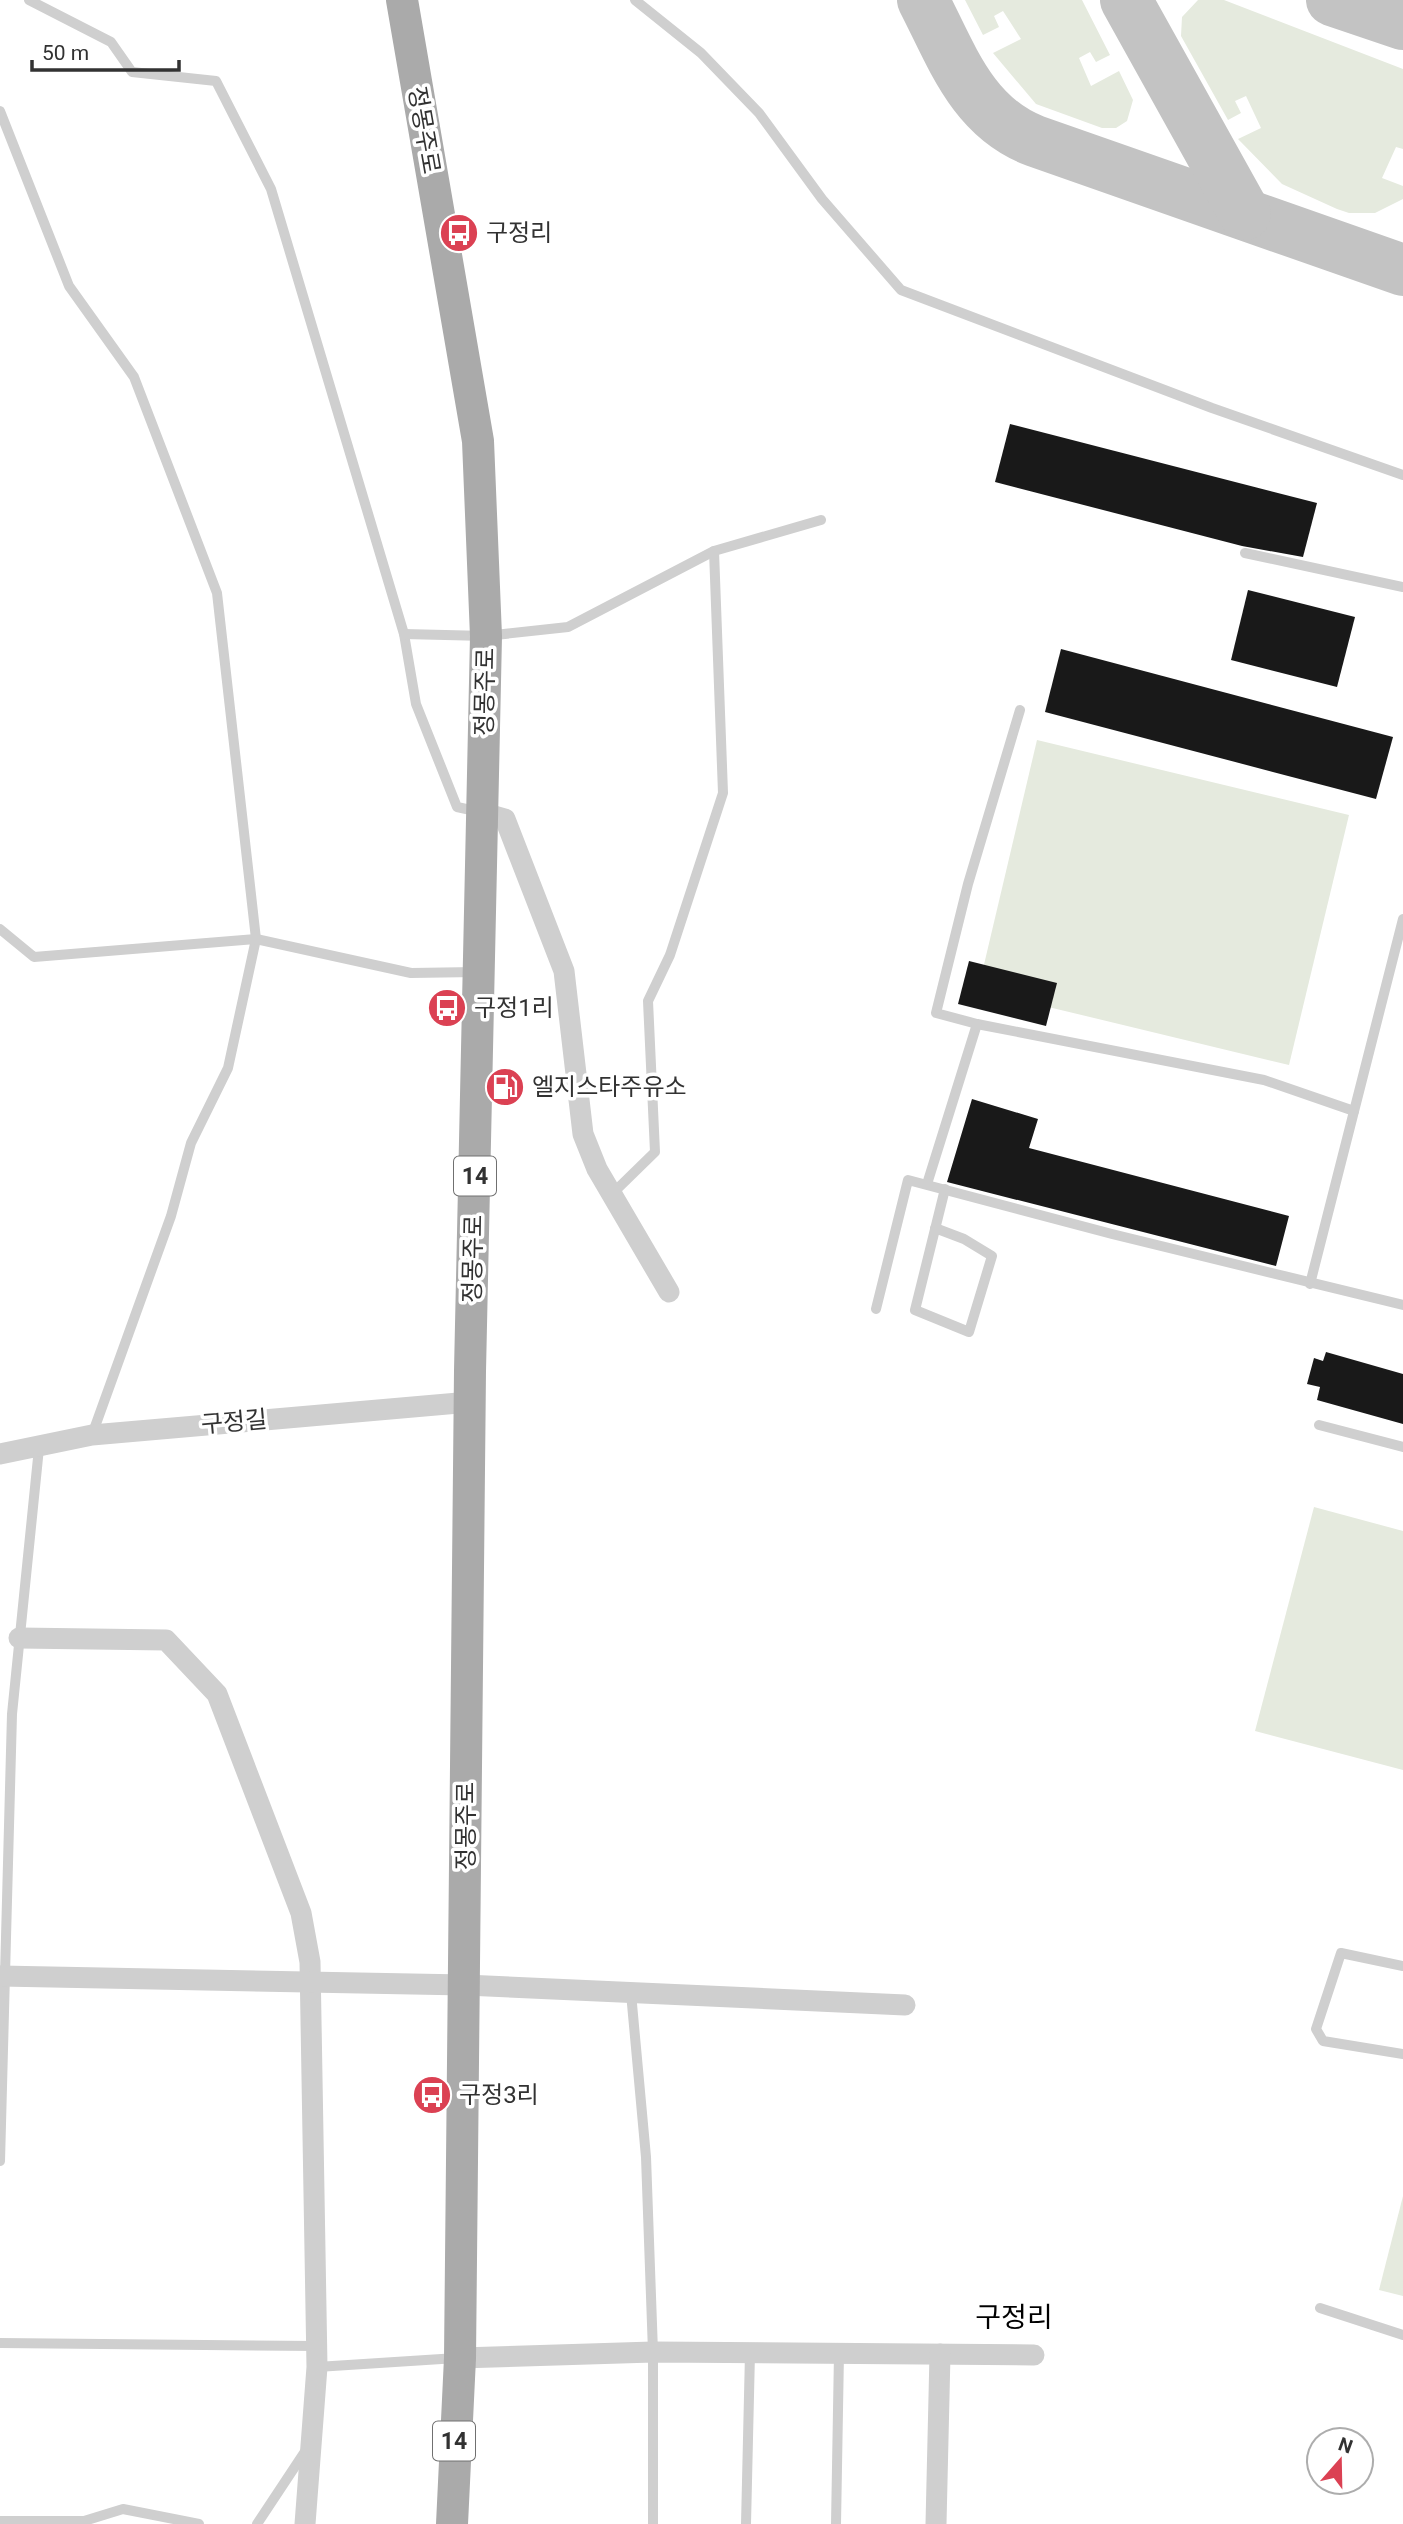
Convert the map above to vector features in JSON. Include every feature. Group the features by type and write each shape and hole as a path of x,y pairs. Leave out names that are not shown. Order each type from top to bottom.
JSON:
{"main road":[{"name":"정몽주로","path":"402,0 478,441 486,636 470,1402 460,2358 452,2524"}],"street":[{"path":"484,813 505,818 564,971 583,1134 597,1170 669,1292"},
{"name":"구정길","path":"0,1454 92,1435 470,1402"},
{"path":"19,1638 166,1640 217,1694 301,1913 310,1982 317,2357 305,2524"},
{"path":"2,1976 465,1985 905,2005"},
{"path":"460,2358 653,2352 1034,2355"},
{"path":"936,2524 940,2354"}],"lane":[{"path":"29,0 111,42 132,72 216,81 271,189 404,634 416,704 457,807 484,813"},
{"path":"635,0 701,53 759,113 822,199 901,290 1213,408 1403,475"},
{"path":"0,111 69,286 134,377 217,593 256,939 228,1068 191,1143 172,1216 92,1435"},
{"path":"404,634 486,636 568,627 714,551 821,520"},
{"path":"612,1194 655,1152 648,1001 670,955 723,793 714,551"},
{"path":"1245,553 1403,587"},
{"path":"1020,710 968,884 936,1013 977,1024 1264,1080 1354,1111"},
{"path":"1311,1284 1403,919"},
{"path":"0,929 34,957 256,939 411,972 480,972"},
{"path":"927,1184 977,1024"},
{"path":"876,1309 908,1180 1311,1284 1403,1305"},
{"path":"935,1228 964,1239 992,1256 970,1332 915,1310 935,1228 945,1189"},
{"path":"1319,1425 1403,1447"},
{"path":"0,2161 2,1976 12,1714 39,1448"},
{"path":"1403,1966 1341,1953 1316,2029 1323,2041 1403,2054"},
{"path":"631,1993 646,2157 653,2352 653,2524"},
{"path":"1320,2308 1403,2335"},
{"path":"0,2343 317,2357 460,2358"},
{"path":"746,2524 750,2353"},
{"path":"835,2524 839,2353"},
{"path":"257,2524 311,2441"},
{"path":"0,2521 83,2521 123,2509 199,2524"}],"shaded area":[{"path":"965,0 1082,0 1110,55 1096,62 1090,52 1079,58 1091,86 1119,71 1133,100 1127,121 1116,128 1102,128 1036,104 993,53 1021,39 1003,11 994,16 999,27 983,35"},
{"path":"1198,0 1224,0 1403,69 1403,149 1396,147 1382,178 1403,186 1403,199 1375,213 1349,213 1282,184 1238,139 1261,128 1246,96 1235,101 1241,113 1228,120 1181,36 1182,17"},
{"path":"1037,740 1349,815 1289,1065 978,990"},
{"path":"1314,1507 1403,1531 1403,1770 1255,1731"},
{"path":"1403,2196 1403,2296 1379,2290"}],"building":[{"path":"1010,424 1317,503 1303,557 1242,546 995,482"},
{"path":"1248,590 1355,617 1337,687 1231,660"},
{"path":"1061,649 1393,737 1376,799 1045,712"},
{"path":"969,961 1057,983 1046,1026 958,1004"},
{"path":"972,1099 1038,1119 1029,1148 1289,1216 1276,1266 947,1182"},
{"path":"1326,1352 1403,1374 1403,1424 1317,1400 1320,1387 1307,1384 1314,1358 1323,1361"}],"taxiway":[{"path":"923,0 966,82 995,117 1013,130 1035,141 1403,270"},
{"path":"1126,0 1245,214"},
{"path":"1332,0 1403,24"}],"place":[{"name":"구정리","path":"459,233"},
{"name":"구정1리","path":"447,1008"},
{"name":"엘지스타주유소","path":"505,1087"},
{"name":"구정3리","path":"432,2095"}],"district":[{"name":"구정리","path":"1014,2317"}]}
